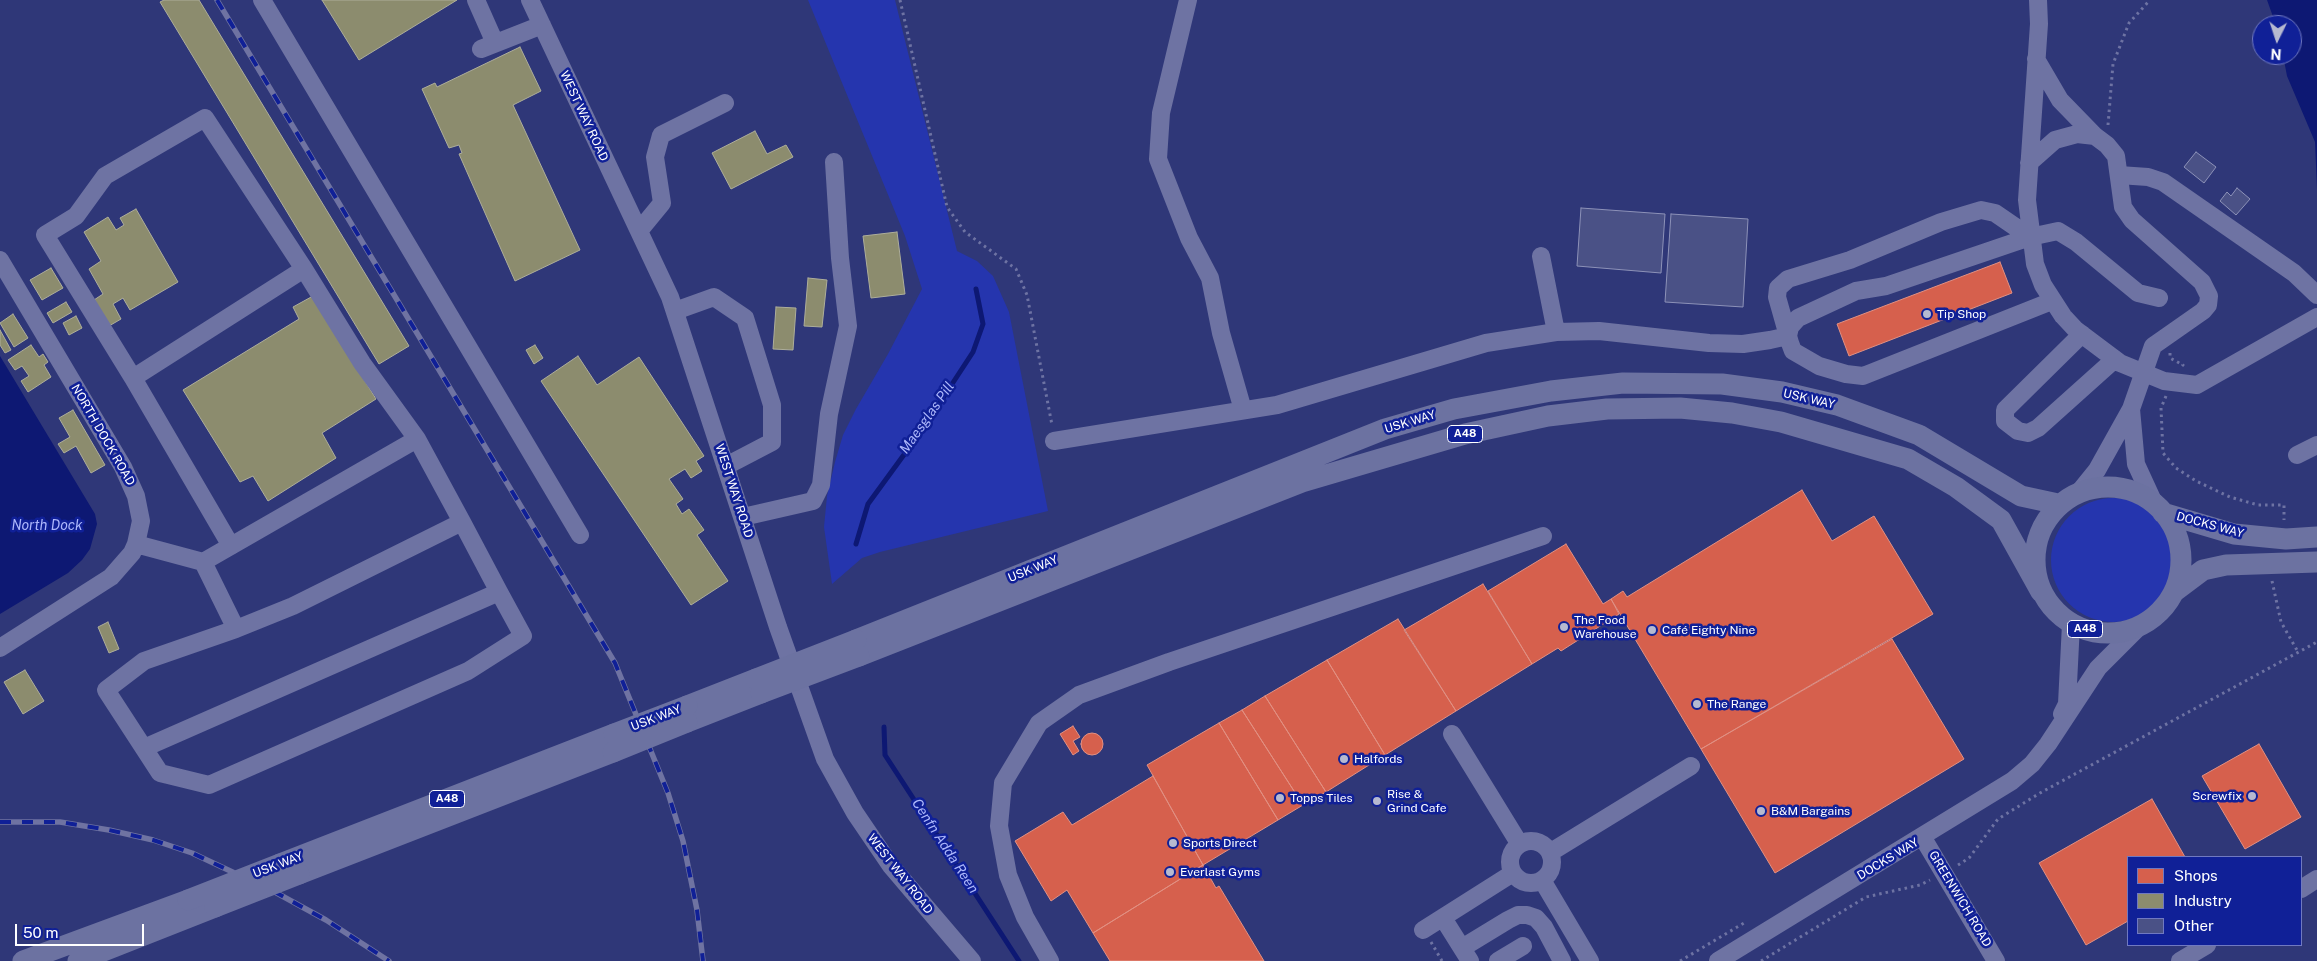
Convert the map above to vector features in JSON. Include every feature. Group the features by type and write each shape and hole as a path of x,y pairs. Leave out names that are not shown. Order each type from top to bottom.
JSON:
{"main road":[{"name":"USK WAY","path":"857,648 1270,473 1385,429 1454,409 1551,391 1623,383 1722,384 1782,392 1837,405 1919,435 2021,496 2058,504"},
{"name":"USK WAY","path":"78,961 299,874 614,743 758,686 1302,482 1464,434 1548,416 1607,409 1680,408 1732,413 1781,422 1908,459 1956,487 2001,520 2041,592"},
{"name":"A48","path":"2106,486 2130,489 2158,507 2174,527 2182,552 2180,578 2175,591 2160,612 2139,627 2114,634 2095,633 2071,624 2051,608 2041,592 2034,568 2036,542 2046,518 2058,504 2080,491 2106,486"},
{"name":"DOCKS WAY","path":"2158,507 2234,534 2286,539 2317,537"},
{"name":"A48","path":"2175,591 2203,570 2226,564 2270,565 2317,562"},
{"name":"USK WAY","path":"23,961 280,864 614,743"}],"street":[{"path":"262,0 580,535"},
{"path":"476,0 488,46 542,26"},
{"name":"WEST WAY ROAD","path":"530,0 675,311 778,627 818,740 842,791 890,866 972,961"},
{"path":"1188,0 1161,113 1158,159 1190,238 1210,278 1221,333 1244,410"},
{"path":"2038,0 2039,24 2027,200 2030,237 2035,264 2052,301 2082,334 2114,359 2142,372 2173,382 2197,385 2317,317"},
{"path":"2036,59 2060,100 2116,156 2123,207 2132,220 2202,282 2209,296 2208,305 2203,311 2153,346 2142,372 2131,409 2097,470 2080,491"},
{"path":"639,231 662,202 655,157 661,135 725,103"},
{"path":"231,546 133,378 45,235 76,216 105,176 205,118 304,269 362,363 418,440 462,522 499,592 523,636 468,671 209,785 160,773 106,690 144,661 236,629 293,606 462,522"},
{"path":"2029,163 2055,140 2077,134 2101,140"},
{"path":"743,517 813,500 821,485 829,414 848,326 840,258 834,162"},
{"path":"2119,175 2148,177 2162,182 2294,274 2317,295"},
{"path":"2030,237 1995,213 1981,210 1941,222 1850,260 1788,279 1778,288 1777,297 1793,351 1806,360 1840,372 1864,376 2052,301"},
{"path":"1788,336 1790,327 1798,318 1848,294 1886,286 2030,237 2058,231 2076,242 2138,292 2159,298"},
{"path":"1540,256 1556,332"},
{"name":"NORTH DOCK ROAD","path":"0,260 132,485 140,511 136,544 126,562 104,583 0,648"},
{"path":"133,378 304,269"},
{"path":"675,311 714,297 745,318 772,405 772,442 726,466"},
{"path":"1054,441 1277,405 1486,343 1556,332 1599,331 1684,341 1743,344 1788,336"},
{"path":"2082,334 2010,402 2005,410 2005,421 2018,431 2028,433 2038,428 2114,359"},
{"path":"2131,409 2136,464 2158,507"},
{"path":"136,544 203,562 418,440"},
{"path":"2297,455 2317,445"},
{"path":"1050,961 1026,917 1008,875 999,826 1003,783 1039,723 1079,695 1169,662 1543,536"},
{"path":"203,562 236,629"},
{"path":"144,748 499,592"},
{"name":"DOCKS WAY","path":"2048,744 2067,704 2071,624"},
{"name":"DOCKS WAY","path":"1718,961 1922,838 2012,781 2032,764 2048,744 2098,668 2139,627"},
{"path":"1452,734 1519,844"},
{"path":"1550,852 1691,766"},
{"name":"GREENWICH ROAD","path":"1922,838 1996,961"},
{"path":"1533,840 1540,842 1550,852 1551,871 1542,880 1536,883 1523,881 1512,873 1511,854 1519,844 1533,840"},
{"path":"1423,930 1512,873"},
{"path":"2302,888 2317,879"},
{"path":"1542,880 1590,961"},
{"path":"1443,918 1467,956 1508,920 1518,915 1536,918 1544,927 1562,961"},
{"path":"1498,961 1522,946"},
{"path":"2180,961 2205,946"}],"path":[{"path":"900,0 947,207 964,232 1016,269 1027,295 1054,441"},
{"path":"2101,140 2113,64 2129,23 2150,0"},
{"path":"2168,335 2171,346 2170,358 2183,364 2161,408 2163,453 2181,471 2230,497 2258,505 2284,505 2286,539"},
{"path":"2270,565 2281,622 2298,652"},
{"path":"1761,961 1866,897 1920,886 1944,873 1969,858 1998,819 2040,793 2317,642"}],"shaded area":[{"path":"808,0 895,0 957,251 977,261 993,276 1009,312 1048,511 862,558 832,584 824,527 827,496 843,435 922,289 905,236"},
{"path":"2113,498 2137,502 2157,516 2171,536 2175,560 2171,584 2157,604 2137,618 2113,622 2089,618 2069,604 2055,584 2051,560 2055,536 2069,516 2089,502"}],"water":[{"path":"2267,0 2317,0 2317,189 2315,142 2287,76 2285,65 2302,65 2302,15 2272,15"},
{"name":"North Dock","path":"0,356 95,514 97,524 90,549 82,560 68,573 0,614"}],"building: Shops":[{"path":"2000,262 2012,293 1849,356 1837,324"},
{"path":"1802,490 1832,541 1874,516 1933,614 1701,749 1611,599 1623,591 1627,597"},
{"path":"1566,544 1603,604 1611,599 1619,614 1561,651 1558,648 1532,664 1488,591"},
{"path":"1483,584 1532,664 1456,711 1404,630"},
{"path":"1398,619 1456,711 1385,755 1327,660"},
{"path":"1892,639 1964,759 1775,873 1701,749"},
{"path":"1327,660 1385,755 1326,792 1265,696"},
{"path":"1265,696 1326,792 1303,805 1242,710"},
{"path":"1242,710 1303,805 1278,820 1219,723"},
{"path":"1219,723 1278,820 1203,865 1147,765"},
{"path":"1073,726 1080,737 1073,741 1079,751 1073,755 1060,734"},
{"path":"1088,733 1096,733 1103,740 1103,748 1096,755 1088,755 1081,748 1081,740"},
{"path":"2259,744 2301,817 2245,849 2202,776"},
{"path":"1153,776 1203,865 1093,933 1067,890 1051,901 1015,841 1063,812 1072,825"},
{"path":"2152,799 2184,856 2127,856 2127,922 2086,945 2039,863"},
{"path":"1203,865 1216,888 1219,886 1264,961 1110,961 1093,933"}],"building: Industry":[{"path":"164,0 199,0 409,346 379,364 160,2"},
{"path":"322,0 457,0 359,60"},
{"path":"520,47 541,91 513,105 580,250 515,281 459,154 462,153 459,145 449,148 422,89 435,83 437,87"},
{"path":"755,131 767,154 786,145 793,157 731,189 712,153"},
{"path":"136,209 178,282 130,310 123,298 113,304 121,319 109,326 94,300 103,294 89,269 101,261 84,232 108,217 116,230 124,225 120,218"},
{"path":"897,232 905,294 871,298 863,236"},
{"path":"51,268 63,288 42,300 30,280"},
{"path":"808,278 827,280 822,327 804,326"},
{"path":"313,296 376,399 322,433 336,458 268,501 253,476 240,482 183,390 299,319 293,307"},
{"path":"66,302 72,312 53,323 47,313"},
{"path":"776,307 796,308 793,350 773,349"},
{"path":"13,314 28,338 14,347 0,323"},
{"path":"76,316 82,328 69,335 63,323"},
{"path":"0,330 11,350 5,353 0,345"},
{"path":"31,345 39,357 43,354 48,362 44,365 51,377 28,392 21,381 29,376 22,366 15,370 8,360"},
{"path":"535,345 543,358 534,364 526,350"},
{"path":"578,356 597,385 639,357 704,456 696,461 702,471 691,478 685,469 669,479 683,499 676,504 682,514 689,509 704,530 697,535 728,581 691,605 541,381"},
{"path":"73,410 105,465 91,473 76,446 64,453 58,444 70,437 59,418"},
{"path":"108,622 119,649 109,653 98,627"},
{"path":"25,670 44,701 23,714 4,682"}],"building: Other":[{"path":"2196,152 2216,167 2204,183 2184,167"},
{"path":"2237,188 2250,199 2236,215 2220,201 2227,192 2231,196"},
{"path":"1581,208 1665,214 1661,273 1577,266"},
{"path":"1671,214 1748,219 1743,307 1665,302"}],"waterway":[{"name":"Maesglas Pill","path":"856,544 868,504 922,430 973,352 983,324 976,289"},
{"name":"Cenfn Adda Reen","path":"884,727 885,755 1019,961"}],"railway":[{"path":"217,0 615,663 668,793 683,841 697,910 703,961"},
{"path":"0,822 60,822 153,840 192,853 273,891 326,920 389,961"}],"place":[{"name":"Tip Shop","path":"1927,314"},
{"name":"The Food Warehouse","path":"1564,627"},
{"name":"Café Eighty Nine","path":"1652,630"},
{"name":"The Range","path":"1697,704"},
{"name":"Halfords","path":"1344,759"},
{"name":"Screwfix","path":"2252,796"},
{"name":"Topps Tiles","path":"1280,798"},
{"name":"Rise & Grind Cafe","path":"1377,801"},
{"name":"B&M Bargains","path":"1761,811"},
{"name":"Sports Direct","path":"1173,843"},
{"name":"Everlast Gyms","path":"1170,872"}]}
